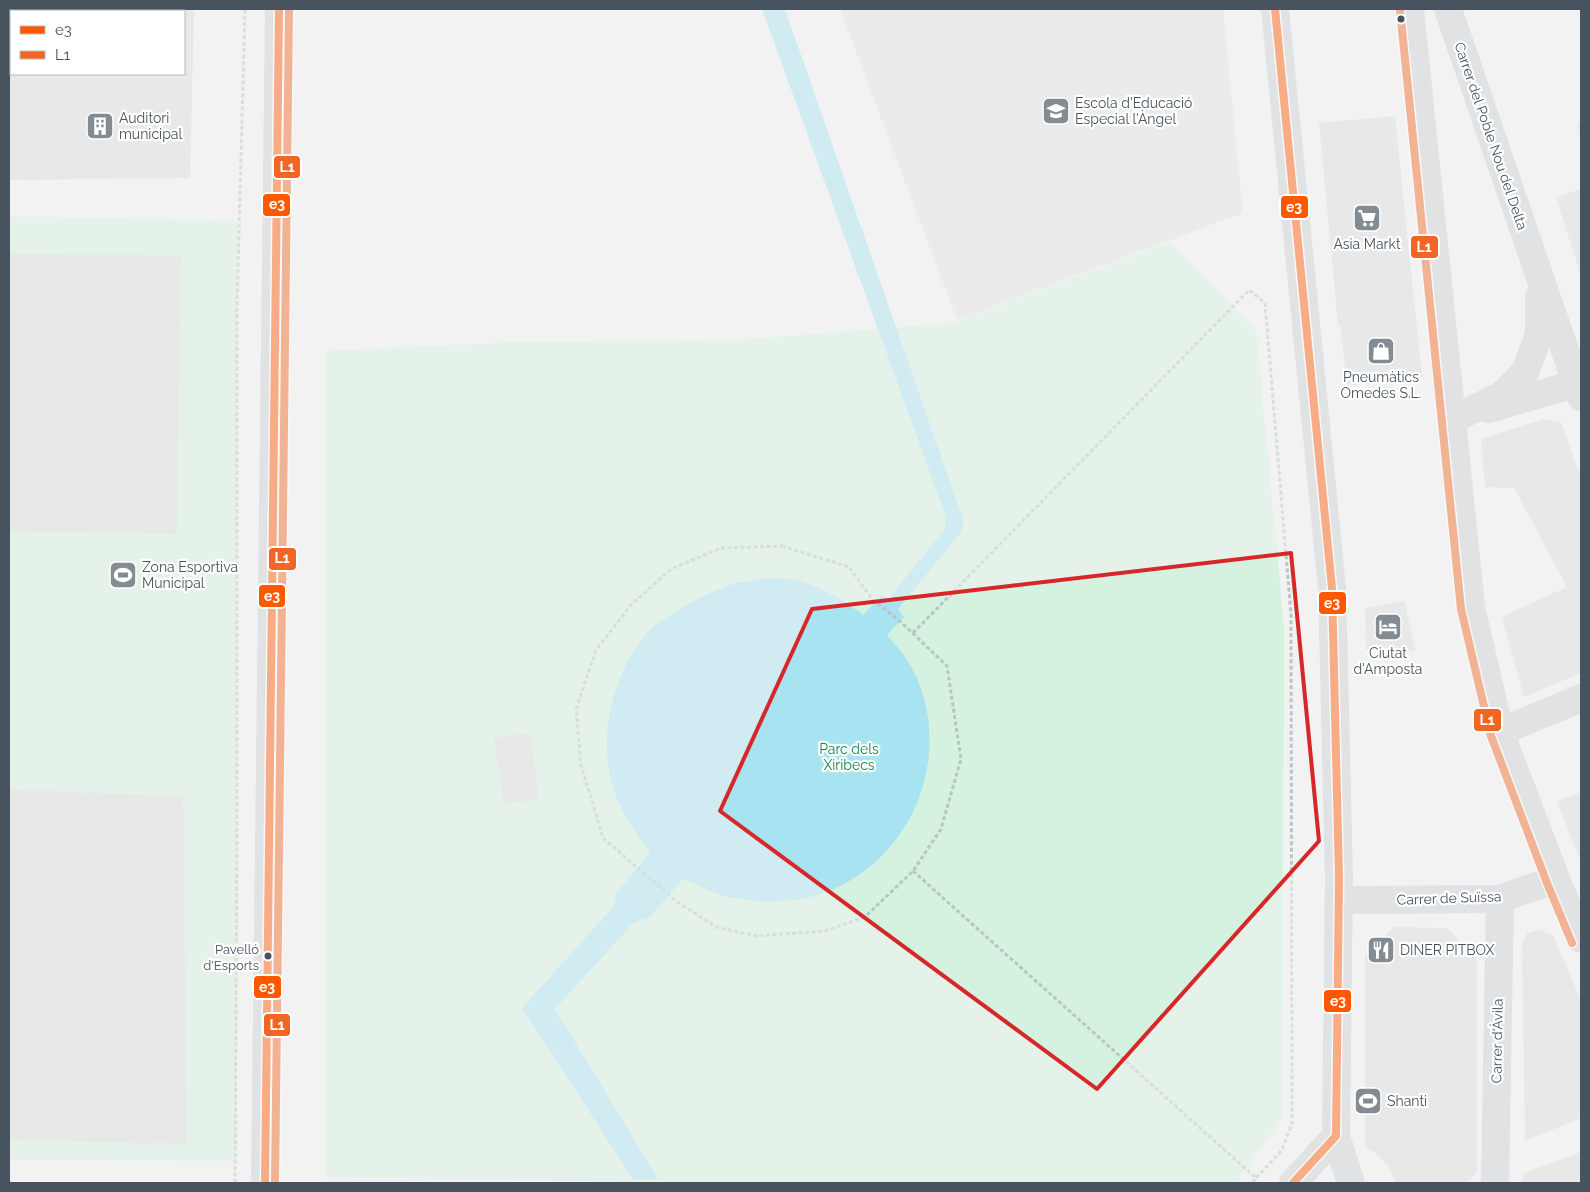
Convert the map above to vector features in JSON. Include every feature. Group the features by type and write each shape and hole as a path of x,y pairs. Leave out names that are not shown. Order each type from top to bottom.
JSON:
{"street":[{"path":"265,1183 279,9"},
{"path":"1275,9 1332,588 1340,878 1336,1136 1351,1183"},
{"path":"1410,9 1471,607 1500,732 1581,939"},
{"name":"Carrer del Poble Nou del Delta","path":"1448,9 1535,263 1580,387"},
{"name":"Carrer del Poble Nou del Delta","path":"1452,420 1502,395 1525,372 1539,335 1535,263"},
{"path":"1452,420 1580,387"},
{"path":"1500,732 1581,698"},
{"name":"Carrer de Suïssa","path":"1339,900 1500,899 1556,879"},
{"name":"Carrer d'Àvila","path":"1495,1183 1500,899"},
{"path":"1293,1183 1336,1136"}],"path":[{"path":"235,1183 237,304 245,9"},
{"path":"912,633 1250,290 1265,303 1292,614 1292,1123 1282,1150 1252,1183"},
{"path":"782,546 849,567 872,599 912,633 948,666 962,759 942,829 913,872 864,917 824,931 756,936 716,926 676,900 603,838 581,765 576,709 596,650 631,605 671,569 721,548 782,546"},
{"path":"913,872 1256,1178"}],"highlighted area":[{"path":"1291,553 1319,841 1097,1089 720,811 812,609"}],"shaded area":[{"name":"Escola d'Educació Especial l'Àngel","path":"840,9 1223,9 1243,213 957,320"}],"green space":[{"name":"Zona Esportiva Municipal","path":"9,216 237,221 237,1161 9,1160"},
{"name":"Parc dels Xiribecs","path":"1170,242 1256,330 1284,626 1282,1119 1236,1183 688,1183 326,1177 325,351 513,342 738,340 951,323"}],"water":[{"path":"762,9 785,9 964,522 961,532 898,609 904,617 887,635 912,668 925,700 930,734 927,767 919,799 903,829 883,855 857,876 826,892 796,900 765,901 736,899 713,892 683,879 649,918 634,922 555,1009 658,1179 633,1179 522,1008 614,906 616,894 650,852 631,825 621,806 610,775 607,737 613,698 619,680 638,645 650,630 701,597 744,581 774,578 799,581 828,592 863,615 882,595 888,599 945,529 946,517"}],"building":[{"name":"Auditori municipal","path":"194,9 190,178 9,180 9,61 10,75 185,75 185,10 122,10"},
{"name":"Asia Markt","path":"1395,116 1422,377 1347,386 1340,324 1338,325 1319,123"},
{"path":"1581,124 1581,138 1577,125"},
{"path":"1581,189 1581,276 1556,197"},
{"path":"9,254 181,256 177,534 9,531"},
{"path":"1544,419 1561,422 1581,478 1581,673 1524,697 1502,617 1567,587 1514,488 1485,487 1481,439"},
{"name":"Ciutat d'Amposta","path":"1404,601 1416,651 1366,650 1365,608"},
{"path":"531,733 539,799 504,804 494,738"},
{"name":"Pavelló d'Esports","path":"9,790 183,796 187,1144 9,1140"},
{"path":"1581,792 1581,863 1557,801"},
{"path":"1394,927 1447,928 1477,959 1477,1173 1466,1183 1396,1183 1389,1167 1375,1153 1365,1147 1365,956"},
{"path":"1538,930 1553,935 1581,1001 1581,1118 1525,1141 1522,944 1527,933"},
{"path":"1581,1152 1581,1183 1522,1183 1524,1173"}],"transit line":[{"name":"e3","path":"265,1183 279,9"},
{"name":"L1","path":"275,1183 289,9"},
{"name":"e3","path":"1275,9 1332,588 1339,878 1336,1136 1293,1183"},
{"name":"L1","path":"1400,10 1461,609 1491,736 1572,943"}],"place":[{"name":"Escola d'Educació Especial l'Àngel","path":"1056,111"},
{"name":"Auditori municipal","path":"100,126"},
{"name":"Asia Markt","path":"1367,218"},
{"name":"Pneumàtics Omedes S.L.","path":"1381,351"},
{"name":"Zona Esportiva Municipal","path":"123,575"},
{"name":"Ciutat d'Amposta","path":"1388,627"},
{"name":"DINER PITBOX","path":"1381,950"},
{"name":"Pavelló d'Esports","path":"268,956"},
{"name":"Shanti","path":"1368,1101"}]}
